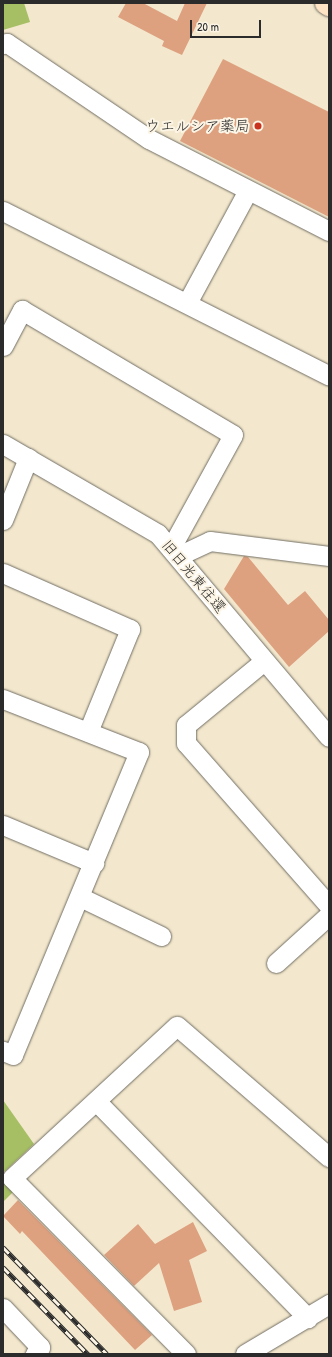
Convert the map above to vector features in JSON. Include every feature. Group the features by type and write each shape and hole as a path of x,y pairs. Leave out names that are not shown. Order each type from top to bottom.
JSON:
{"street":[{"path":"3,44 7,43 149,139 329,231"},
{"path":"188,302 248,190"},
{"path":"3,211 188,302 329,376"},
{"path":"3,346 22,310 234,435 174,552"},
{"name":"旧日光東往還","path":"3,444 158,534 329,737"},
{"path":"3,520 28,458"},
{"path":"174,552 210,541 329,556"},
{"path":"3,573 130,629 88,732"},
{"path":"264,661 186,725 186,743 329,906"},
{"path":"3,699 139,752 80,898 13,1055 3,1051"},
{"path":"3,825 94,863"},
{"path":"80,898 161,936"},
{"path":"276,963 329,915"},
{"path":"186,1354 12,1178 97,1102 177,1026 329,1157"},
{"path":"97,1102 308,1318"},
{"path":"245,1354 308,1318 329,1304"},
{"path":"3,1308 40,1347 36,1354"}],"green space":[{"path":"3,3 24,3 30,22 3,30"},
{"path":"3,1100 34,1144 3,1173"},
{"path":"3,1176 16,1189 3,1202"}],"building":[{"path":"126,3 143,3 177,21 185,3 207,3 182,55 162,46 164,41 118,17"},
{"name":"ウエルシア薬局","path":"223,59 329,112 329,217 180,141"},
{"path":"244,556 248,557 288,605 305,591 329,620 329,631 289,667 224,589"},
{"path":"18,1200 152,1335 135,1350 22,1231 20,1234 3,1216"},
{"path":"193,1222 207,1251 189,1260 202,1302 174,1311 159,1263 134,1286 104,1255 138,1224 155,1244"}],"railway":[{"path":"3,1247 107,1354"},
{"path":"3,1267 88,1354"}],"place":[{"name":"ウエルシア薬局","path":"258,126"}]}
